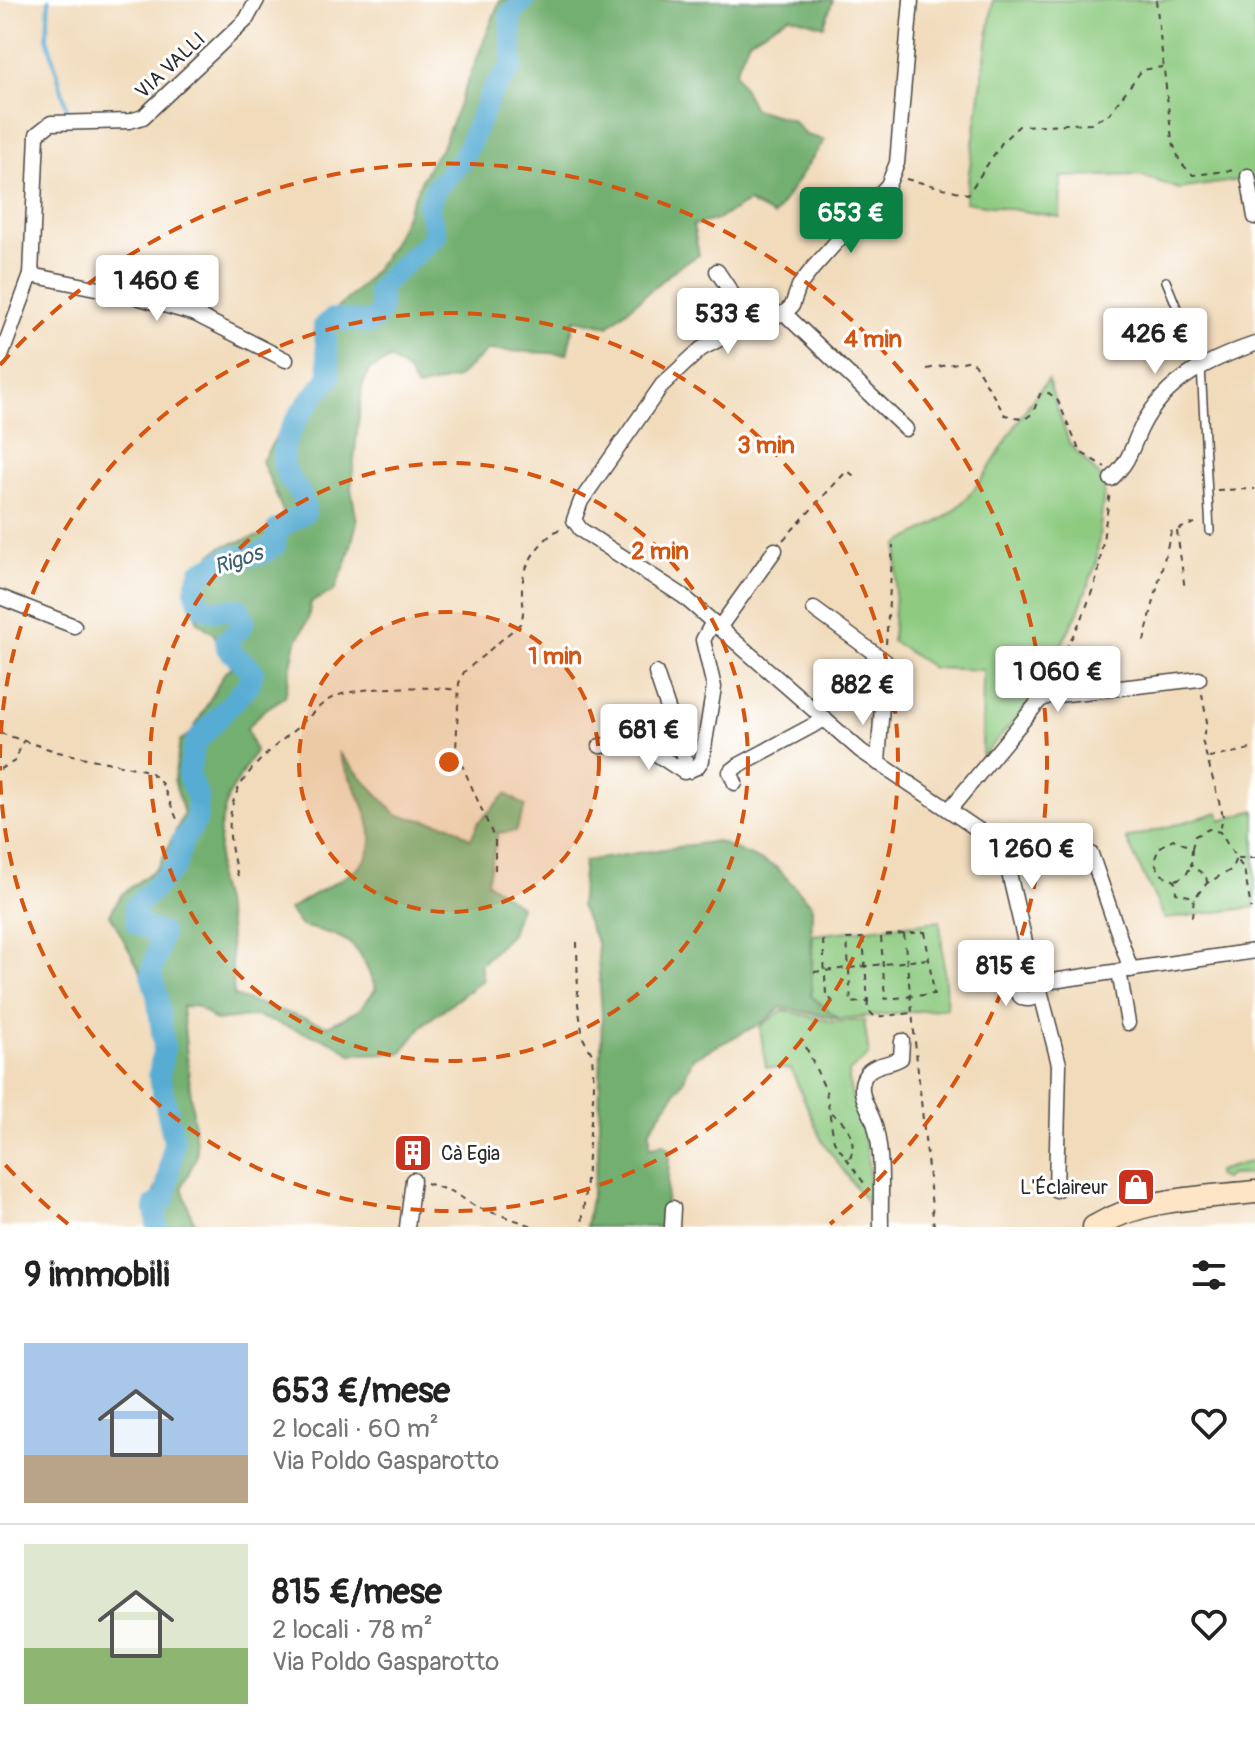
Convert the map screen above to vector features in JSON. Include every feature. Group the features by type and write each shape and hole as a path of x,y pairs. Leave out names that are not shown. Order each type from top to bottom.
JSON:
{"street":[{"name":"VIA VALLI","path":"0,359 31,275 37,134 51,123 130,121 143,117 246,20 257,0"},
{"path":"911,0 893,176 813,268 784,313 701,349 662,385 581,501 574,520 581,530 683,596 878,763 998,846 1009,873 1032,982 1059,1064 1056,1190"},
{"path":"1248,176 1255,217"},
{"path":"717,271 753,325"},
{"path":"31,275 130,295 195,314 286,360"},
{"path":"784,313 906,429"},
{"path":"1114,476 1128,462 1142,426 1165,392 1201,366 1255,344"},
{"path":"689,771 702,760 714,687 703,640 775,550"},
{"path":"0,597 74,626"},
{"path":"814,609 885,661 878,763"},
{"path":"656,673 689,771"},
{"path":"949,810 1040,700 1049,696 1199,679"},
{"path":"735,783 730,772 739,765 825,719"},
{"path":"600,746 636,741 679,769 689,771"},
{"path":"1091,854 1125,971 1128,1023"},
{"path":"1032,982 1255,951"},
{"path":"881,1227 875,1126 862,1086 866,1074 875,1067 901,1058 902,1041"},
{"path":"407,1227 413,1180"},
{"path":"1094,1227 1130,1209 1165,1201 1255,1192"},
{"path":"672,1227 673,1208"}],"lane":[{"path":"1166,281 1201,366 1210,531"}],"path":[{"path":"1156,0 1172,140 1184,168 1193,175 1240,170 1248,176"},
{"path":"893,176 968,194 1003,141 1019,126 1091,123 1109,114 1142,70 1162,67"},
{"path":"927,369 972,360 1005,415 1013,418 1025,419 1033,413 1040,394 1049,393 1058,401 1080,452 1114,476 1098,575 1083,616 1040,700"},
{"path":"775,550 843,475 848,471 854,476"},
{"path":"1207,491 1255,489"},
{"path":"1144,641 1171,532 1209,518"},
{"path":"495,870 495,840 456,751 458,690 464,672 520,624 524,616 522,589 529,561 545,536 574,520"},
{"path":"1176,530 1185,590"},
{"path":"886,642 893,545"},
{"path":"1199,679 1207,722 1202,740 1223,816 1220,832 1244,869 1251,908"},
{"path":"238,876 228,842 234,797 257,760 318,707 335,696 357,693 458,690"},
{"path":"0,733 149,771 162,784 177,819"},
{"path":"0,769 15,761 23,740"},
{"path":"1207,759 1255,748"},
{"path":"1175,881 1186,875 1191,865 1195,836 1209,829 1220,832"},
{"path":"1175,881 1161,874 1154,861 1159,848 1173,839 1192,848"},
{"path":"1236,858 1255,858"},
{"path":"1192,917 1194,897 1207,883 1231,870 1236,858"},
{"path":"1191,865 1206,876 1207,883"},
{"path":"1175,881 1176,893 1194,897"},
{"path":"925,932 929,959 934,994 885,999 881,936 925,932"},
{"path":"904,934 934,1227"},
{"path":"868,1001 851,1003 847,939 863,938 868,1001 867,1009 875,1017 913,1013"},
{"path":"823,940 826,994 833,1002"},
{"path":"577,942 578,1004 583,1038 592,1054 594,1086 582,1227"},
{"path":"814,972 929,959"},
{"path":"806,1047 826,1091 830,1129 860,1180 880,1195"},
{"path":"830,1112 850,1130 853,1144 847,1162"},
{"path":"413,1180 536,1227"}],"green space":[{"path":"500,0 833,0 824,26 790,16 749,40 735,72 754,109 792,120 806,135 825,140 774,216 748,202 716,220 693,225 699,255 679,266 608,326 575,319 567,354 488,350 457,378 417,388 407,371 390,359 369,370 362,387 351,488 357,522 347,561 334,591 311,602 308,620 295,645 285,697 264,710 247,728 255,751 228,797 220,828 217,878 229,926 234,996 328,1026 359,1010 376,989 363,960 350,944 342,938 301,926 289,910 354,871 366,859 371,845 366,813 338,752 397,815 450,825 471,839 478,823 506,794 525,806 516,831 498,833 487,882 520,906 511,934 480,965 483,980 425,1023 401,1053 351,1054 335,1043 256,1016 216,1021 197,1006 182,1007 197,1155 182,1187 192,1218 200,1227 151,1227 145,1210 157,1186 168,1135 154,1083 156,1033 148,986 110,914 122,894 158,867 184,814 174,780 180,741 192,732 225,672 232,667 213,633 199,623 191,606 196,567 223,546 263,535 285,516 262,461 299,398 324,370 319,321 364,283 397,235 422,179 442,147"},
{"path":"993,0 1255,0 1255,181 1254,178 1179,189 1140,175 1061,177 1060,217 965,202"},
{"path":"1048,380 1069,443 1105,482 1096,564 1078,612 1035,697 982,757 983,670 933,668 892,641 898,545 939,521 974,490"},
{"path":"1255,810 1255,907 1165,919 1126,839 1219,812 1221,821"},
{"path":"717,841 776,867 812,905 811,996 839,1019 781,1007 764,1022 693,1058 682,1083 650,1129 650,1148 663,1143 670,1150 664,1227 586,1227 598,1157 602,1015 597,943 580,906 584,861"},
{"path":"940,921 947,1008 839,1019 811,996 813,935"},
{"path":"783,1010 834,1022 864,1020 869,1055 849,1072 849,1080 866,1145 869,1206 822,1141 791,1069 766,1067 760,1027"},
{"path":"1255,1160 1255,1174 1230,1175 1224,1179 1217,1176 1217,1171"}],"waterway":[{"path":"49,0 47,37 69,116"},
{"name":"Rigos","path":"157,1227 155,1205 165,1199 174,1141 159,1075 164,1047 157,994 151,975 162,934 137,924 135,907 175,867 183,840 196,821 198,798 188,775 195,743 249,684 253,671 227,648 226,641 241,628 244,619 239,609 213,611 201,606 195,590 200,573 228,558 261,554 275,545 277,530 305,512 301,496 287,474 283,462 284,449 295,422 330,378 324,326 333,319 370,323 379,313 378,292 386,281 436,235 428,207 435,189 463,159 492,91 512,67 510,15 524,0"}],"place":[{"name":"Cà Egia","path":"413,1153"},
{"name":"L'Éclaireur","path":"1136,1187"}]}
